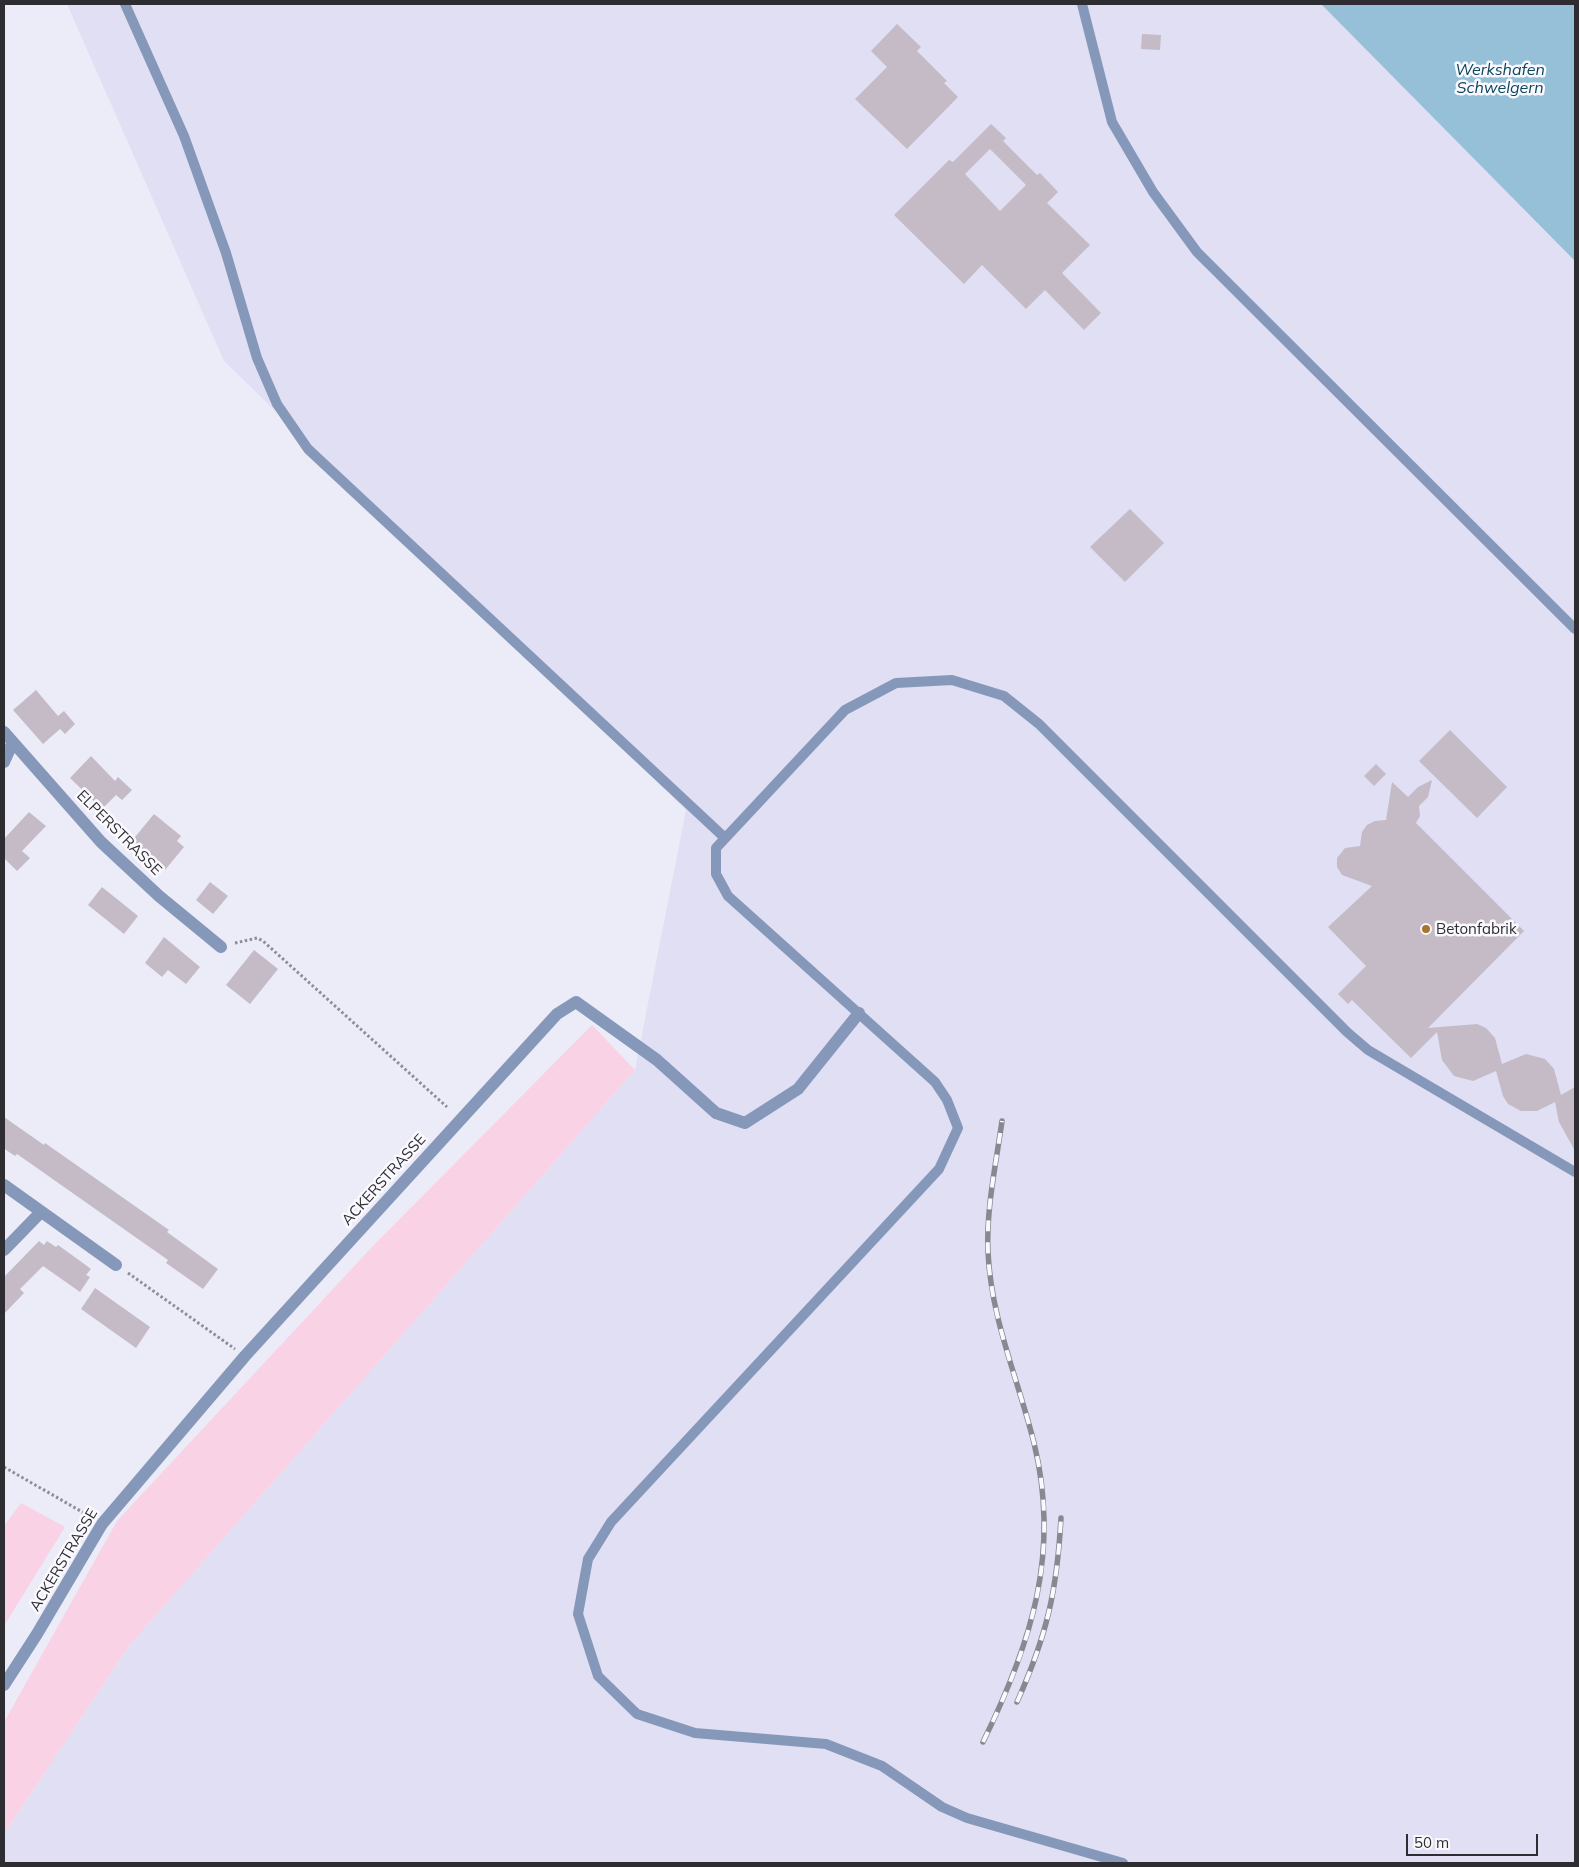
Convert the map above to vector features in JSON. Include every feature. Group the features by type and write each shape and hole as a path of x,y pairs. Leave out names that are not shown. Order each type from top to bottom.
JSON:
{"street":[{"name":"ELPERSTRASSE","path":"4,732 12,744 101,842 159,896 221,948"},
{"path":"4,762 12,744"},
{"name":"ACKERSTRASSE","path":"4,1685 37,1634 102,1524 245,1356 558,1014 576,1002 658,1060 716,1113 745,1123 798,1088 859,1013"},
{"path":"4,1185 116,1265"},
{"path":"4,1250 41,1212"}],"lane":[{"path":"125,4 184,136 226,253 257,358 277,404 308,449 725,838"},
{"path":"1082,4 1112,122 1153,192 1197,252 1575,629"},
{"path":"1123,1863 967,1818 942,1807 882,1766 826,1744 695,1733 637,1714 598,1676 578,1614 588,1559 611,1522 939,1169 958,1128 948,1100 935,1082 728,896 716,874 716,848 845,710 896,683 952,680 1004,696 1046,730 1347,1032 1368,1050 1575,1172"}],"path":[{"path":"221,948 245,939 256,938 263,941 447,1107"},
{"path":"116,1265 245,1356"},
{"path":"4,1468 102,1524"}],"shaded area":[{"path":"67,4 1321,4 1575,261 1575,1863 4,1863 4,1834 129,1646 635,1070 686,810 224,361"},
{"path":"592,1025 635,1070 129,1646 4,1834 4,1722 117,1521 372,1247"},
{"path":"21,1503 65,1527 4,1626 4,1526"}],"water":[{"name":"Werkshafen Schwelgern","path":"1321,4 1575,4 1575,261"}],"building":[{"path":"897,24 921,47 917,51 947,81 944,83 958,97 907,149 855,99 887,67 871,51"},
{"path":"1142,34 1161,35 1160,50 1141,49"},
{"path":"991,124 1006,138 1003,141 1037,175 1040,173 1058,192 1047,203 1090,245 1062,273 1101,313 1084,330 1045,290 1026,309 982,265 964,284 894,215 949,160 953,162","holes":["990,149 1026,185 1000,211 965,174"]},
{"path":"1130,509 1164,543 1125,582 1090,547"},
{"path":"36,690 58,716 64,711 75,724 65,734 60,729 43,744 13,710"},
{"path":"1450,730 1507,787 1477,818 1419,761"},
{"path":"91,756 115,781 118,777 132,790 122,800 116,795 102,809 70,778"},
{"path":"1376,764 1386,774 1374,786 1364,776"},
{"path":"1432,780 1428,797 1419,806 1420,816 1416,823 1524,931 1428,1028 1477,1024 1486,1028 1495,1038 1502,1064 1526,1054 1545,1059 1554,1069 1561,1095 1575,1087 1575,1151 1559,1122 1555,1102 1537,1111 1521,1111 1508,1104 1503,1096 1496,1071 1473,1081 1454,1076 1442,1060 1437,1032 1411,1058 1352,1000 1348,1004 1338,994 1366,966 1328,927 1372,886 1342,875 1337,867 1337,858 1345,848 1360,846 1362,832 1367,825 1375,821 1386,820 1392,782 1408,797 1418,787"},
{"path":"29,812 46,826 22,851 30,858 17,871 4,858 4,839"},
{"path":"154,814 181,836 177,841 184,847 165,870 131,842"},
{"path":"210,882 228,896 213,914 196,900"},
{"path":"102,887 138,916 124,934 88,905"},
{"path":"164,937 200,967 186,984 168,970 162,977 145,963"},
{"path":"254,950 278,969 250,1004 226,985"},
{"path":"4,1117 44,1145 45,1143 169,1230 167,1232 218,1269 203,1289 166,1263 168,1260 17,1154 15,1156 6,1150 4,1147"},
{"path":"39,1241 44,1245 47,1241 56,1247 58,1245 91,1269 86,1275 90,1277 80,1292 43,1266 20,1289 24,1293 4,1314 4,1277"},
{"path":"95,1288 150,1327 136,1348 81,1309"}],"railway":[{"path":"983,1742 1015,1669 1037,1597 1042,1560 1044,1522 1042,1483 1034,1443 1006,1349 990,1277 988,1219 1002,1121"},
{"path":"1017,1702 1036,1655 1049,1612 1057,1568 1061,1518"}],"place":[{"name":"Betonfabrik","path":"1426,929"}]}
